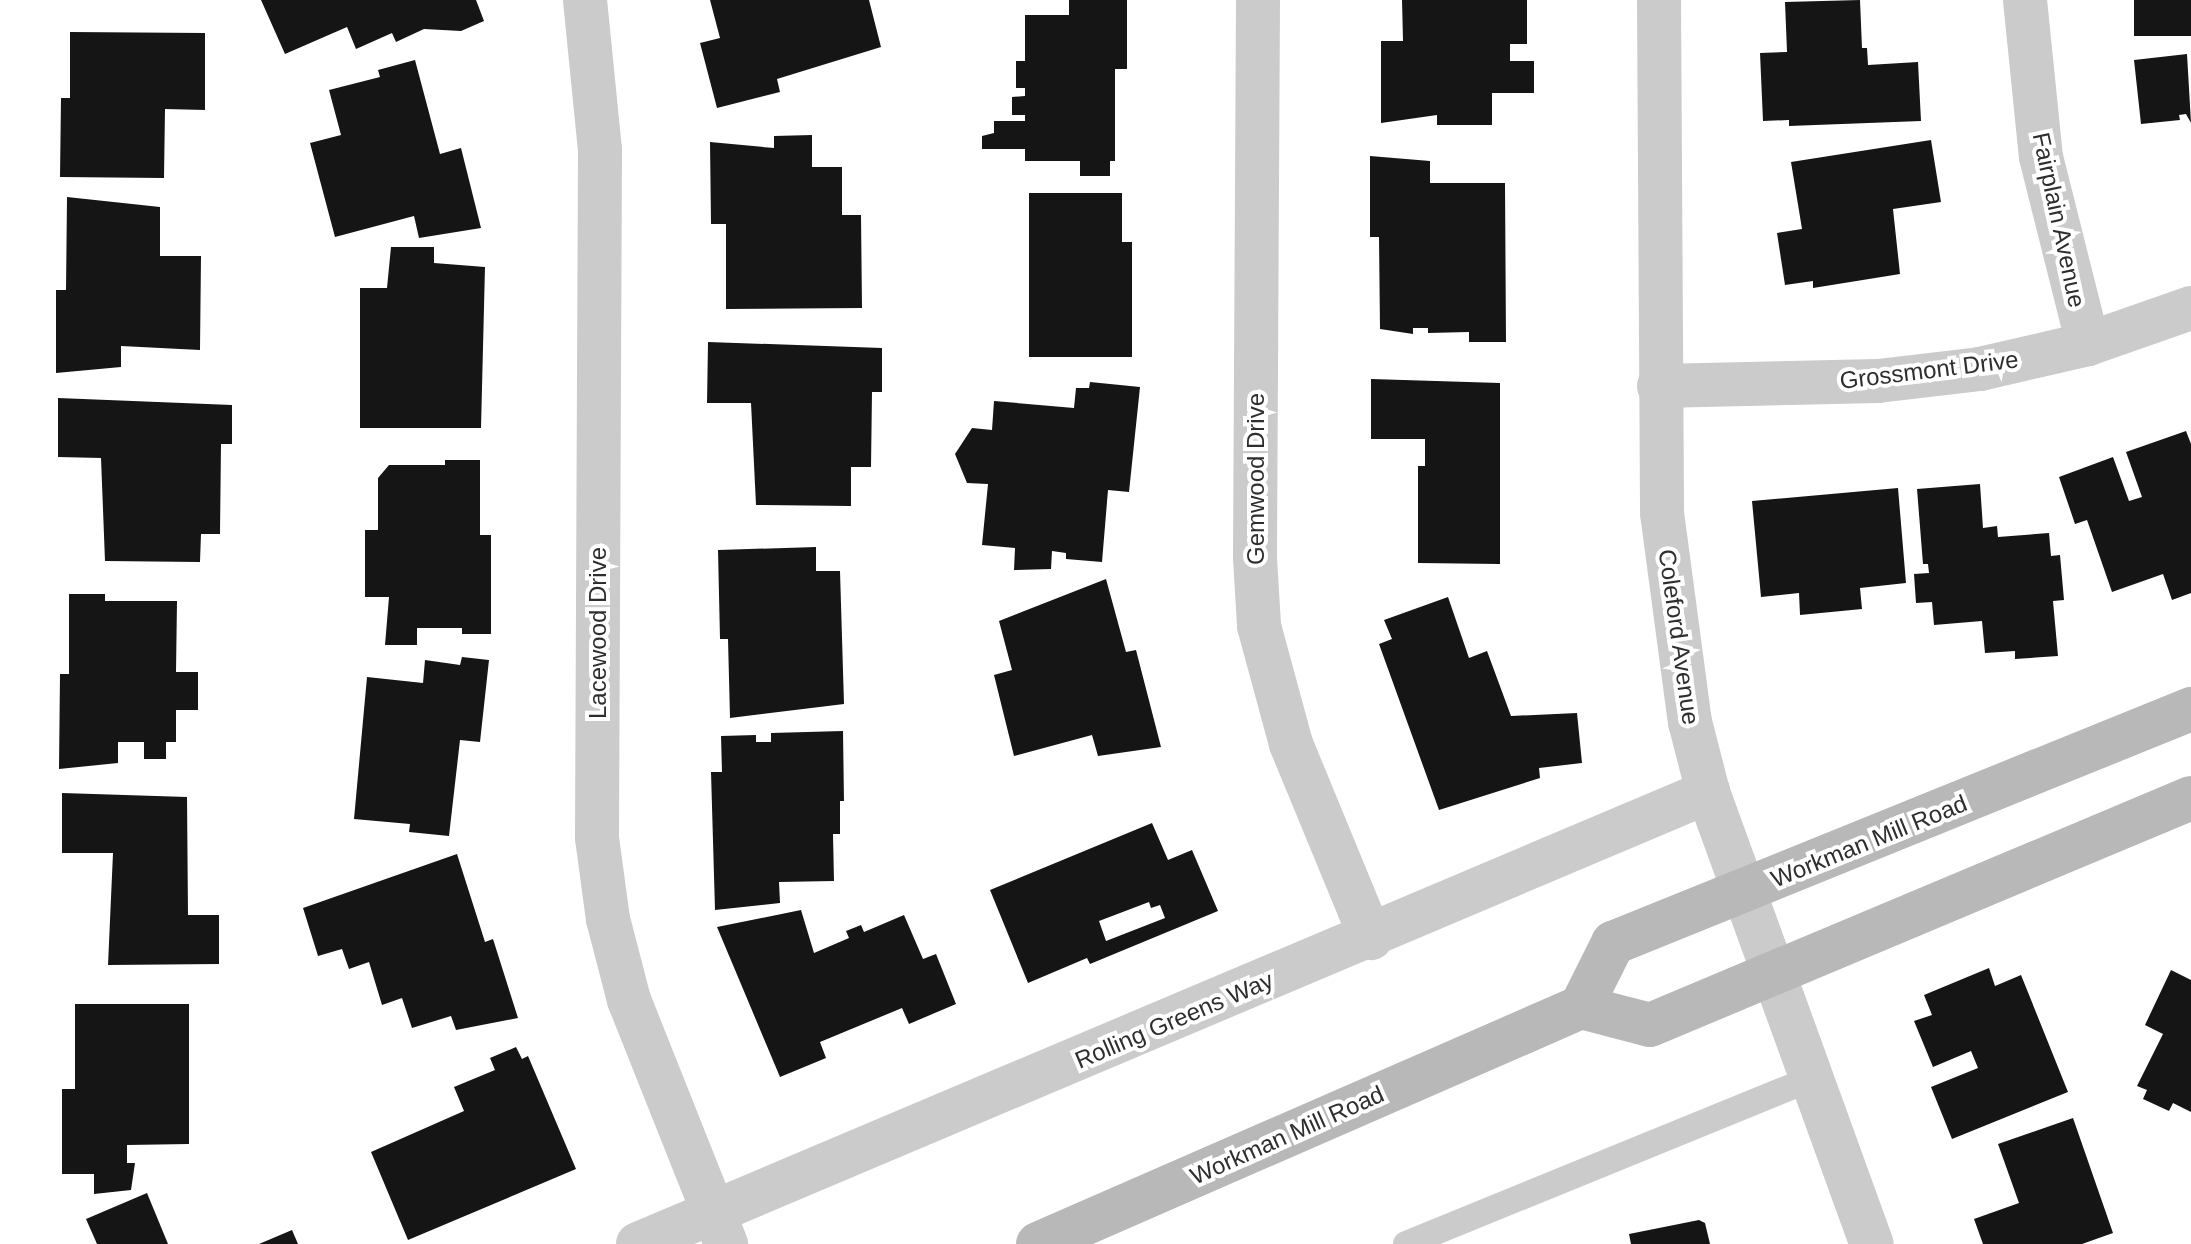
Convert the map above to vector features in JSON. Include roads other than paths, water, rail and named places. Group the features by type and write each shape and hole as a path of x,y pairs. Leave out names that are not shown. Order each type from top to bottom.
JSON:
{"main road":[{"name":"Workman Mill Road","path":"1038,1244 1581,1007 1613,943 2191,709"},
{"path":"1581,1007 1650,1025 2191,798"}],"street":[{"name":"Lacewood Drive","path":"585,0 600,149 597,838 608,919 629,1000 719,1228"},
{"name":"Gemwood Drive","path":"1258,0 1259,626 1291,744 1371,938"},
{"name":"Coleford Avenue","path":"1659,0 1662,513 1674,615 1708,792 1872,1244"},
{"name":"Fairplain Avenue","path":"2025,0 2041,157 2088,344"},
{"name":"Grossmont Drive","path":"1659,386 1878,381 1980,369 2088,344 2191,308"},
{"name":"Rolling Greens Way","path":"638,1244 719,1228 1708,792"}],"lane":[{"path":"1406,1244 1813,1078"}]}
